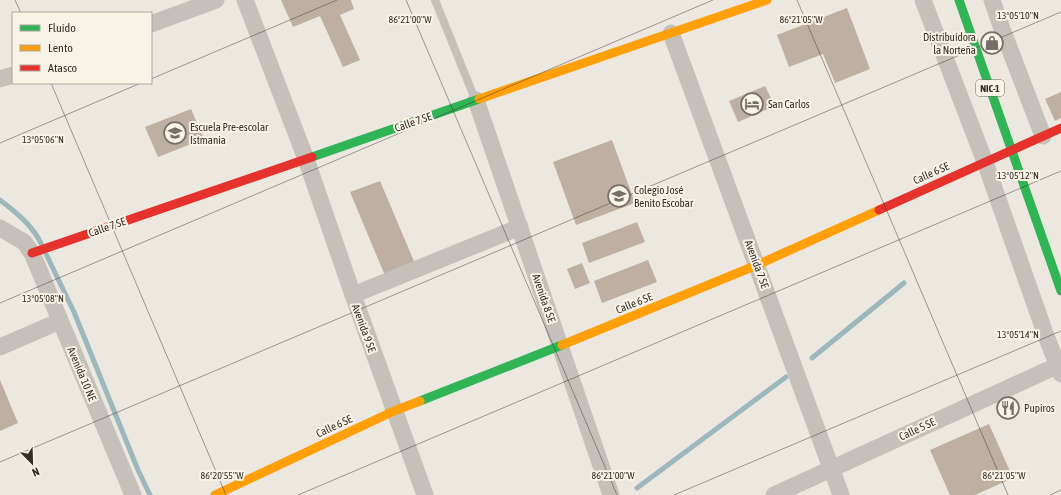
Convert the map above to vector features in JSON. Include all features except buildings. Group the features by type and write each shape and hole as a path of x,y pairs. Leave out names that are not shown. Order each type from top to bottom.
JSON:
{"main road":[{"name":"Calle 7 SE","path":"36,251 767,0"},
{"name":"NIC-1","path":"959,0 1061,291"},
{"name":"Calle 6 SE","path":"215,495 394,412 757,265 1061,128"}],"street":[{"path":"152,24 216,0"},
{"name":"Avenida 9 SE","path":"245,0 306,159 394,412 425,495"},
{"path":"923,0 985,162 1046,336 1060,367"},
{"path":"992,0 1043,136"},
{"name":"Avenida 7 SE","path":"671,33 841,495"},
{"path":"0,79 12,75"},
{"name":"Avenida 8 SE","path":"476,100 611,495"},
{"path":"353,295 520,227"},
{"path":"0,228 36,251"},
{"name":"Avenida 10 NE","path":"36,251 60,321 133,495"},
{"path":"0,347 60,321"},
{"name":"Calle 5 SE","path":"774,495 1060,367"}],"lane":[{"path":"435,0 476,100"}],"waterway":[{"path":"0,200 29,226 42,245"},
{"path":"46,254 74,312 138,470 150,495"},
{"path":"812,358 904,283"},
{"path":"637,488 786,377"}],"traffic: fast":[{"path":"959,0 1061,291"},
{"path":"312,157 479,99"},
{"path":"420,401 562,345"}],"traffic: slow":[{"path":"479,99 767,0"},
{"path":"562,345 757,265 879,210"},
{"path":"215,495 394,411 420,401"}],"traffic: jam":[{"path":"879,210 1061,128"},
{"path":"32,253 312,157"}],"place":[{"name":"Distribuidora la Norteña","path":"992,43"},
{"name":"San Carlos","path":"752,104"},
{"name":"Escuela Pre-escolar Istmania","path":"175,133"},
{"name":"Colegio José Benito Escobar","path":"619,196"},
{"name":"Pupiros","path":"1008,408"}]}
